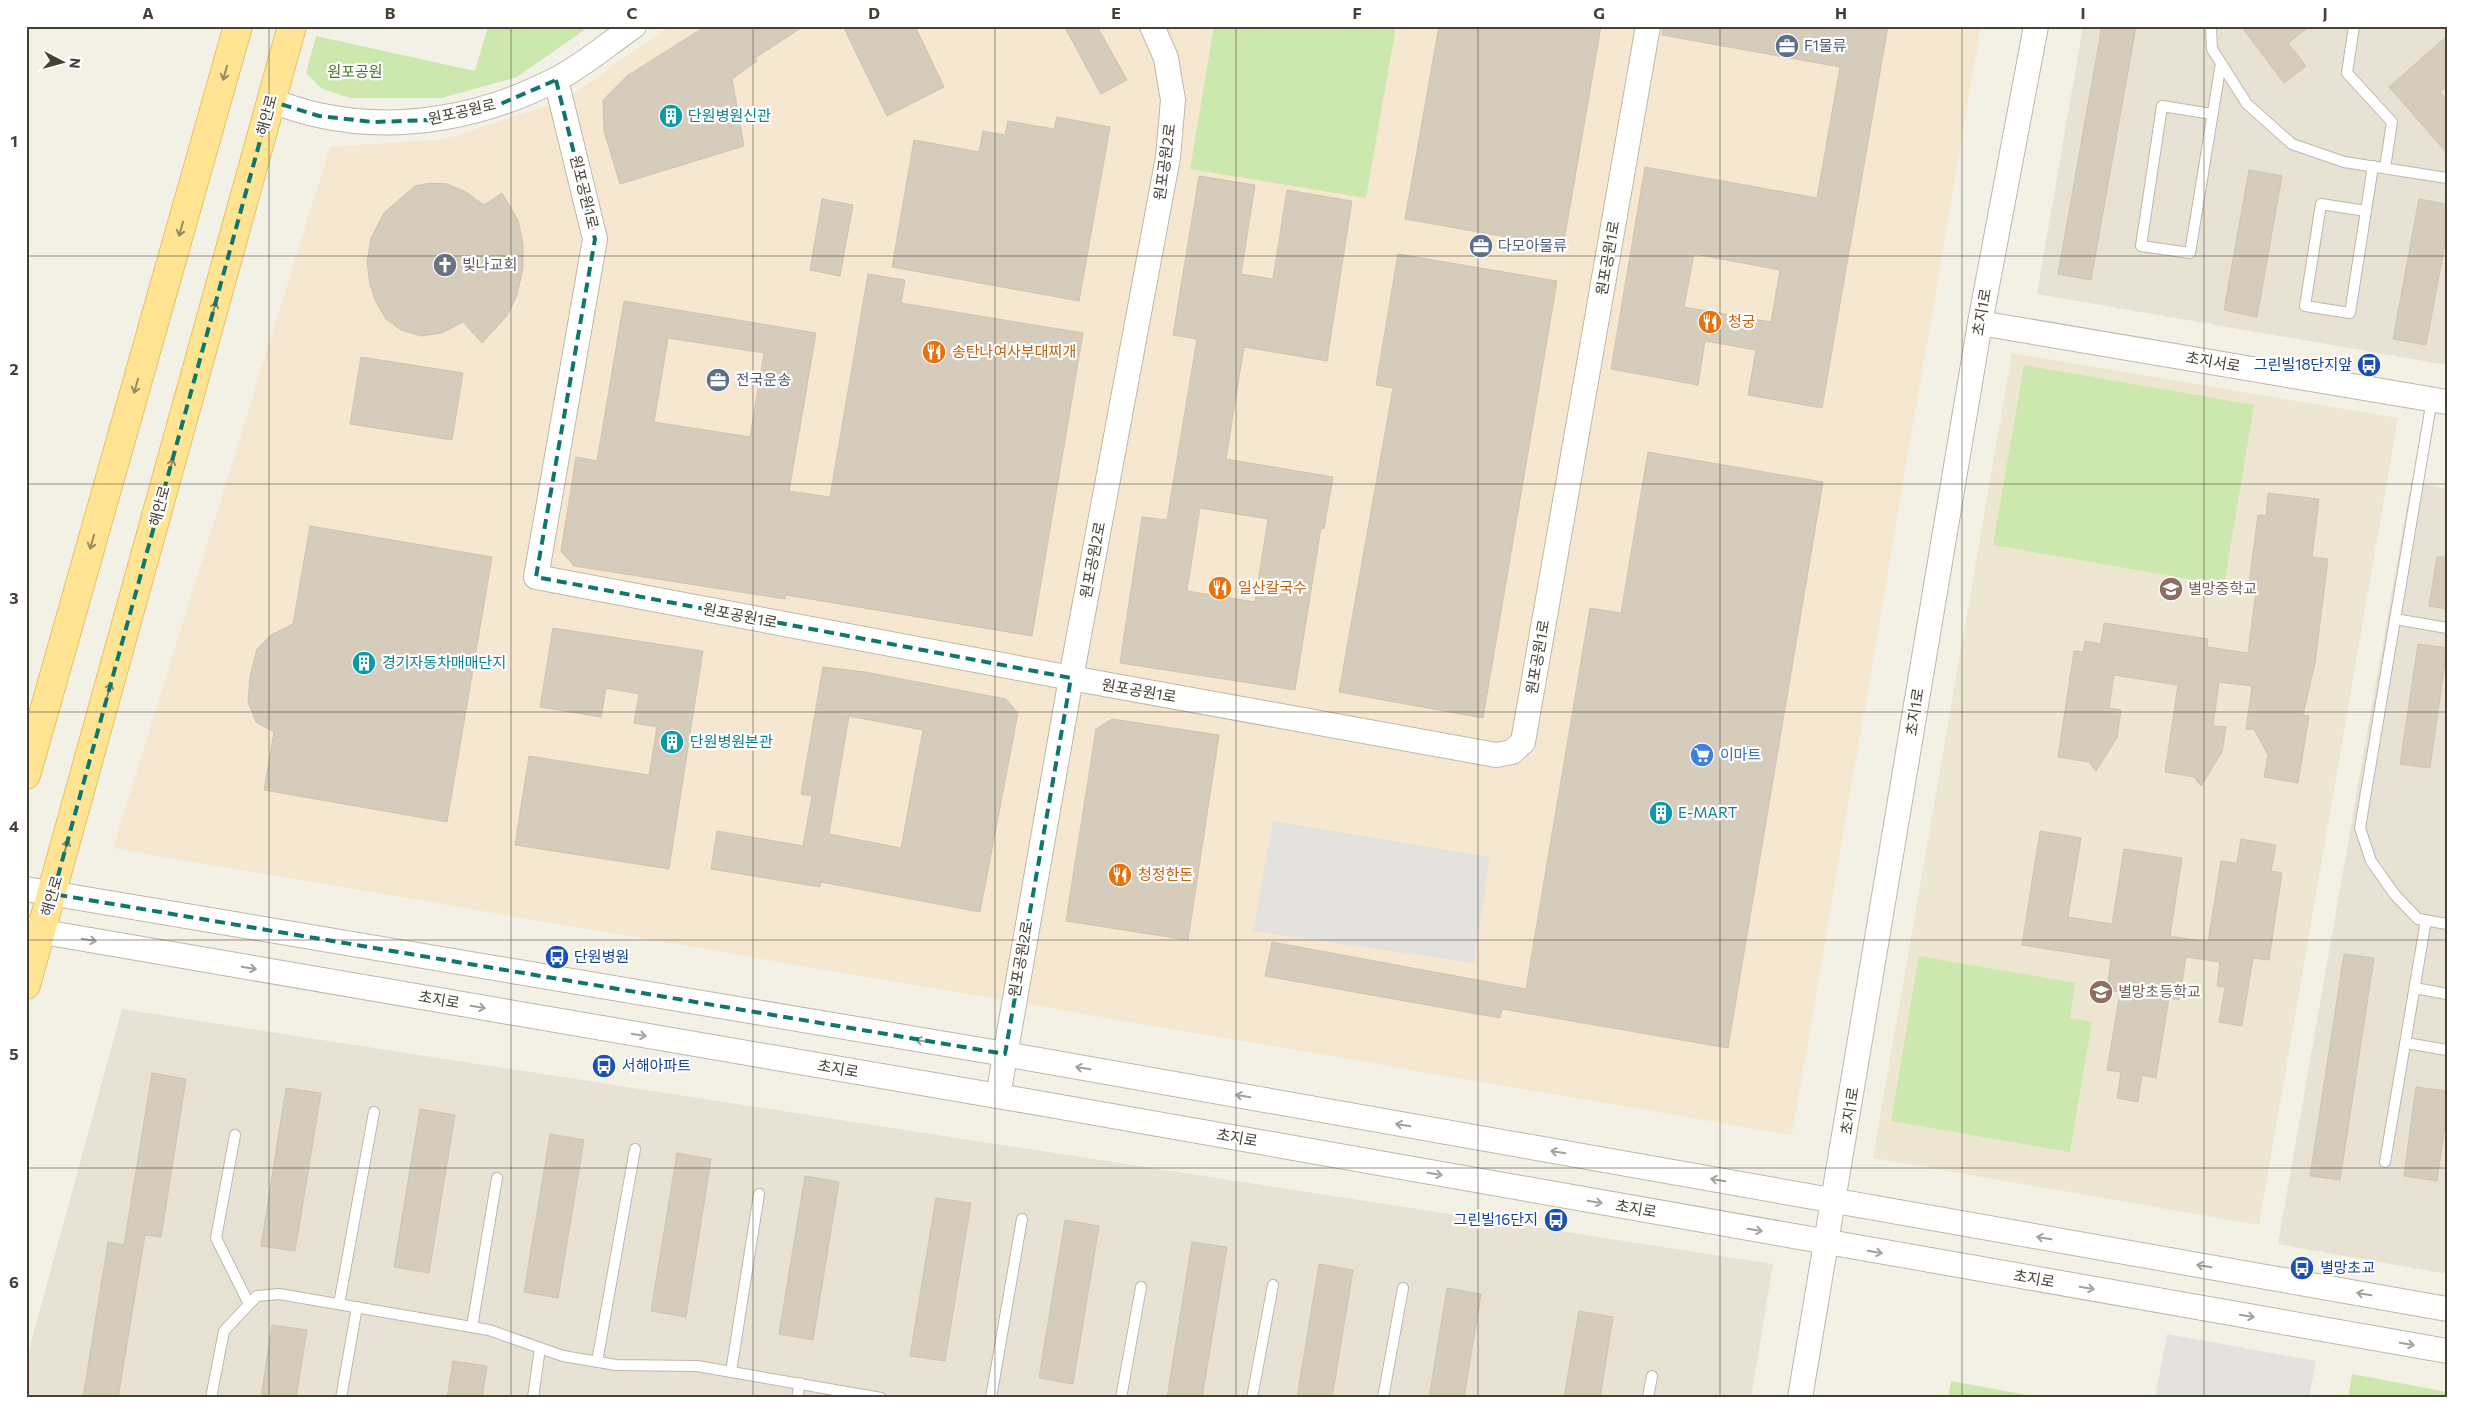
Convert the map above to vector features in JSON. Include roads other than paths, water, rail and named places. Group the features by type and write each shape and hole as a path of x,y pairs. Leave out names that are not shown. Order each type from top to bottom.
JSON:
{"main road":[{"path":"28,762 238,26"},
{"name":"해안로","path":"26,985 34,931 53,894 292,26"}],"street":[{"name":"원포공원로","path":"271,101 319,116 373,122 434,120 498,105 556,80 634,26"},
{"name":"원포공원2로","path":"998,1096 1071,678 1168,157 1173,100 1166,58 1152,26"},
{"name":"원포공원1로","path":"556,80 595,239 536,577 1071,678 1496,755 1512,752 1523,742 1648,26"},
{"name":"초지1로","path":"1800,1398 1835,1201 1980,323 2036,26"},
{"name":"초지서로","path":"1980,323 2439,401"},
{"path":"26,889 1005,1054 2447,1308"},
{"name":"초지로","path":"34,931 998,1096 2447,1351"}],"lane":[{"path":"2211,26 2212,50 2247,104 2292,144 2344,162 2447,178"},
{"path":"2354,26 2347,72 2392,122 2385,168"},
{"path":"2212,114 2162,106 2141,246 2190,253 2221,63"},
{"path":"2366,211 2321,204 2304,306 2350,313 2366,211 2373,166"},
{"path":"2439,401 2395,620 2360,828 2371,861 2390,888 2418,919 2447,924"},
{"path":"2395,620 2447,628"},
{"path":"2386,1162 2426,920"},
{"path":"2415,988 2447,994"},
{"path":"2406,1043 2447,1050"},
{"path":"340,1304 374,1112"},
{"path":"235,1135 216,1238 249,1304"},
{"path":"597,1362 635,1149"},
{"path":"472,1327 497,1178"},
{"path":"731,1372 759,1194"},
{"path":"992,1398 1022,1219"},
{"path":"1252,1398 1273,1285"},
{"path":"1121,1398 1142,1287"},
{"path":"1383,1398 1403,1288"},
{"path":"211,1398 224,1331 257,1296 278,1294 489,1330 563,1356 597,1362 616,1365 697,1366 880,1398"},
{"path":"341,1398 357,1307"},
{"path":"533,1398 540,1348"},
{"path":"1648,1398 1652,1376"},
{"path":"797,1398 800,1384"}],"place":[{"name":"F1물류","path":"1787,46"},
{"name":"단원병원신관","path":"671,116"},
{"name":"다모아물류","path":"1481,246"},
{"name":"빛나교회","path":"445,265"},
{"name":"청궁","path":"1710,322"},
{"name":"송탄나여사부대찌개","path":"934,352"},
{"name":"그린빌18단지앞","path":"2369,365"},
{"name":"전국운송","path":"718,380"},
{"name":"일산칼국수","path":"1220,588"},
{"name":"별망중학교","path":"2171,589"},
{"name":"경기자동차매매단지","path":"364,663"},
{"name":"단원병원본관","path":"672,742"},
{"name":"이마트","path":"1702,755"},
{"name":"E-MART","path":"1661,813"},
{"name":"청정한돈","path":"1120,875"},
{"name":"단원병원","path":"557,957"},
{"name":"별망초등학교","path":"2101,992"},
{"name":"서해아파트","path":"604,1066"},
{"name":"그린빌16단지","path":"1556,1220"},
{"name":"별망초교","path":"2302,1268"}],"park label":[{"name":"원포공원","path":"355,72"}]}
